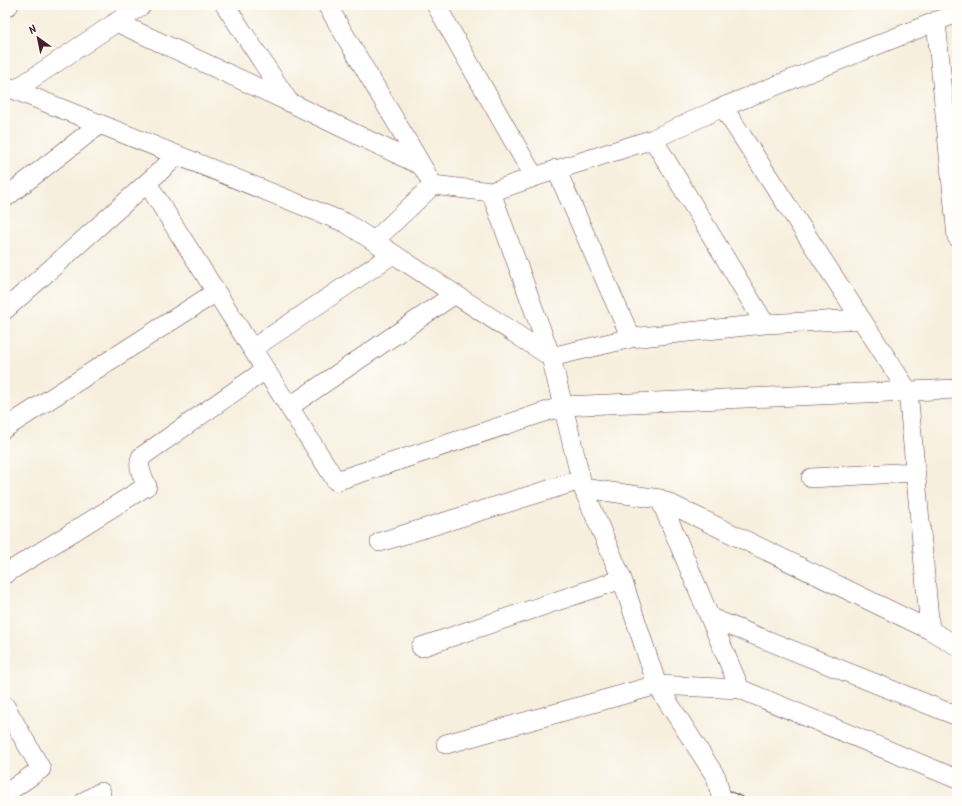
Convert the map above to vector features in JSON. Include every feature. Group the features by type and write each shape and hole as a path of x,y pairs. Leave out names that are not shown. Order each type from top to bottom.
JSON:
{"street":[{"path":"5,8 9,5"},
{"path":"10,88 120,14 142,5"},
{"path":"225,5 289,102"},
{"path":"327,5 433,185"},
{"path":"436,5 534,176"},
{"path":"433,185 491,192 534,176 653,139 723,107 957,13"},
{"path":"120,14 289,102 422,166"},
{"path":"936,21 957,236"},
{"path":"10,88 346,223 551,357 631,338 766,324 861,319"},
{"path":"723,107 908,392 930,630"},
{"path":"5,198 100,124"},
{"path":"653,139 766,324"},
{"path":"5,309 178,155"},
{"path":"556,169 631,338"},
{"path":"147,183 336,481 563,406 957,389"},
{"path":"374,241 433,185"},
{"path":"491,192 551,357 582,484 622,579 657,684 716,777 721,797"},
{"path":"252,349 394,254"},
{"path":"5,428 216,292"},
{"path":"289,407 455,294"},
{"path":"5,574 147,486 140,469 139,462 141,457 265,370"},
{"path":"811,478 915,472"},
{"path":"380,542 582,484 660,499 930,630 957,646"},
{"path":"660,499 740,689"},
{"path":"421,647 622,579"},
{"path":"711,618 957,716"},
{"path":"446,744 657,684 740,689 956,777"},
{"path":"5,706 41,769 5,794"},
{"path":"85,801 101,792"}],"lane":[{"path":"721,797 738,801"}]}
